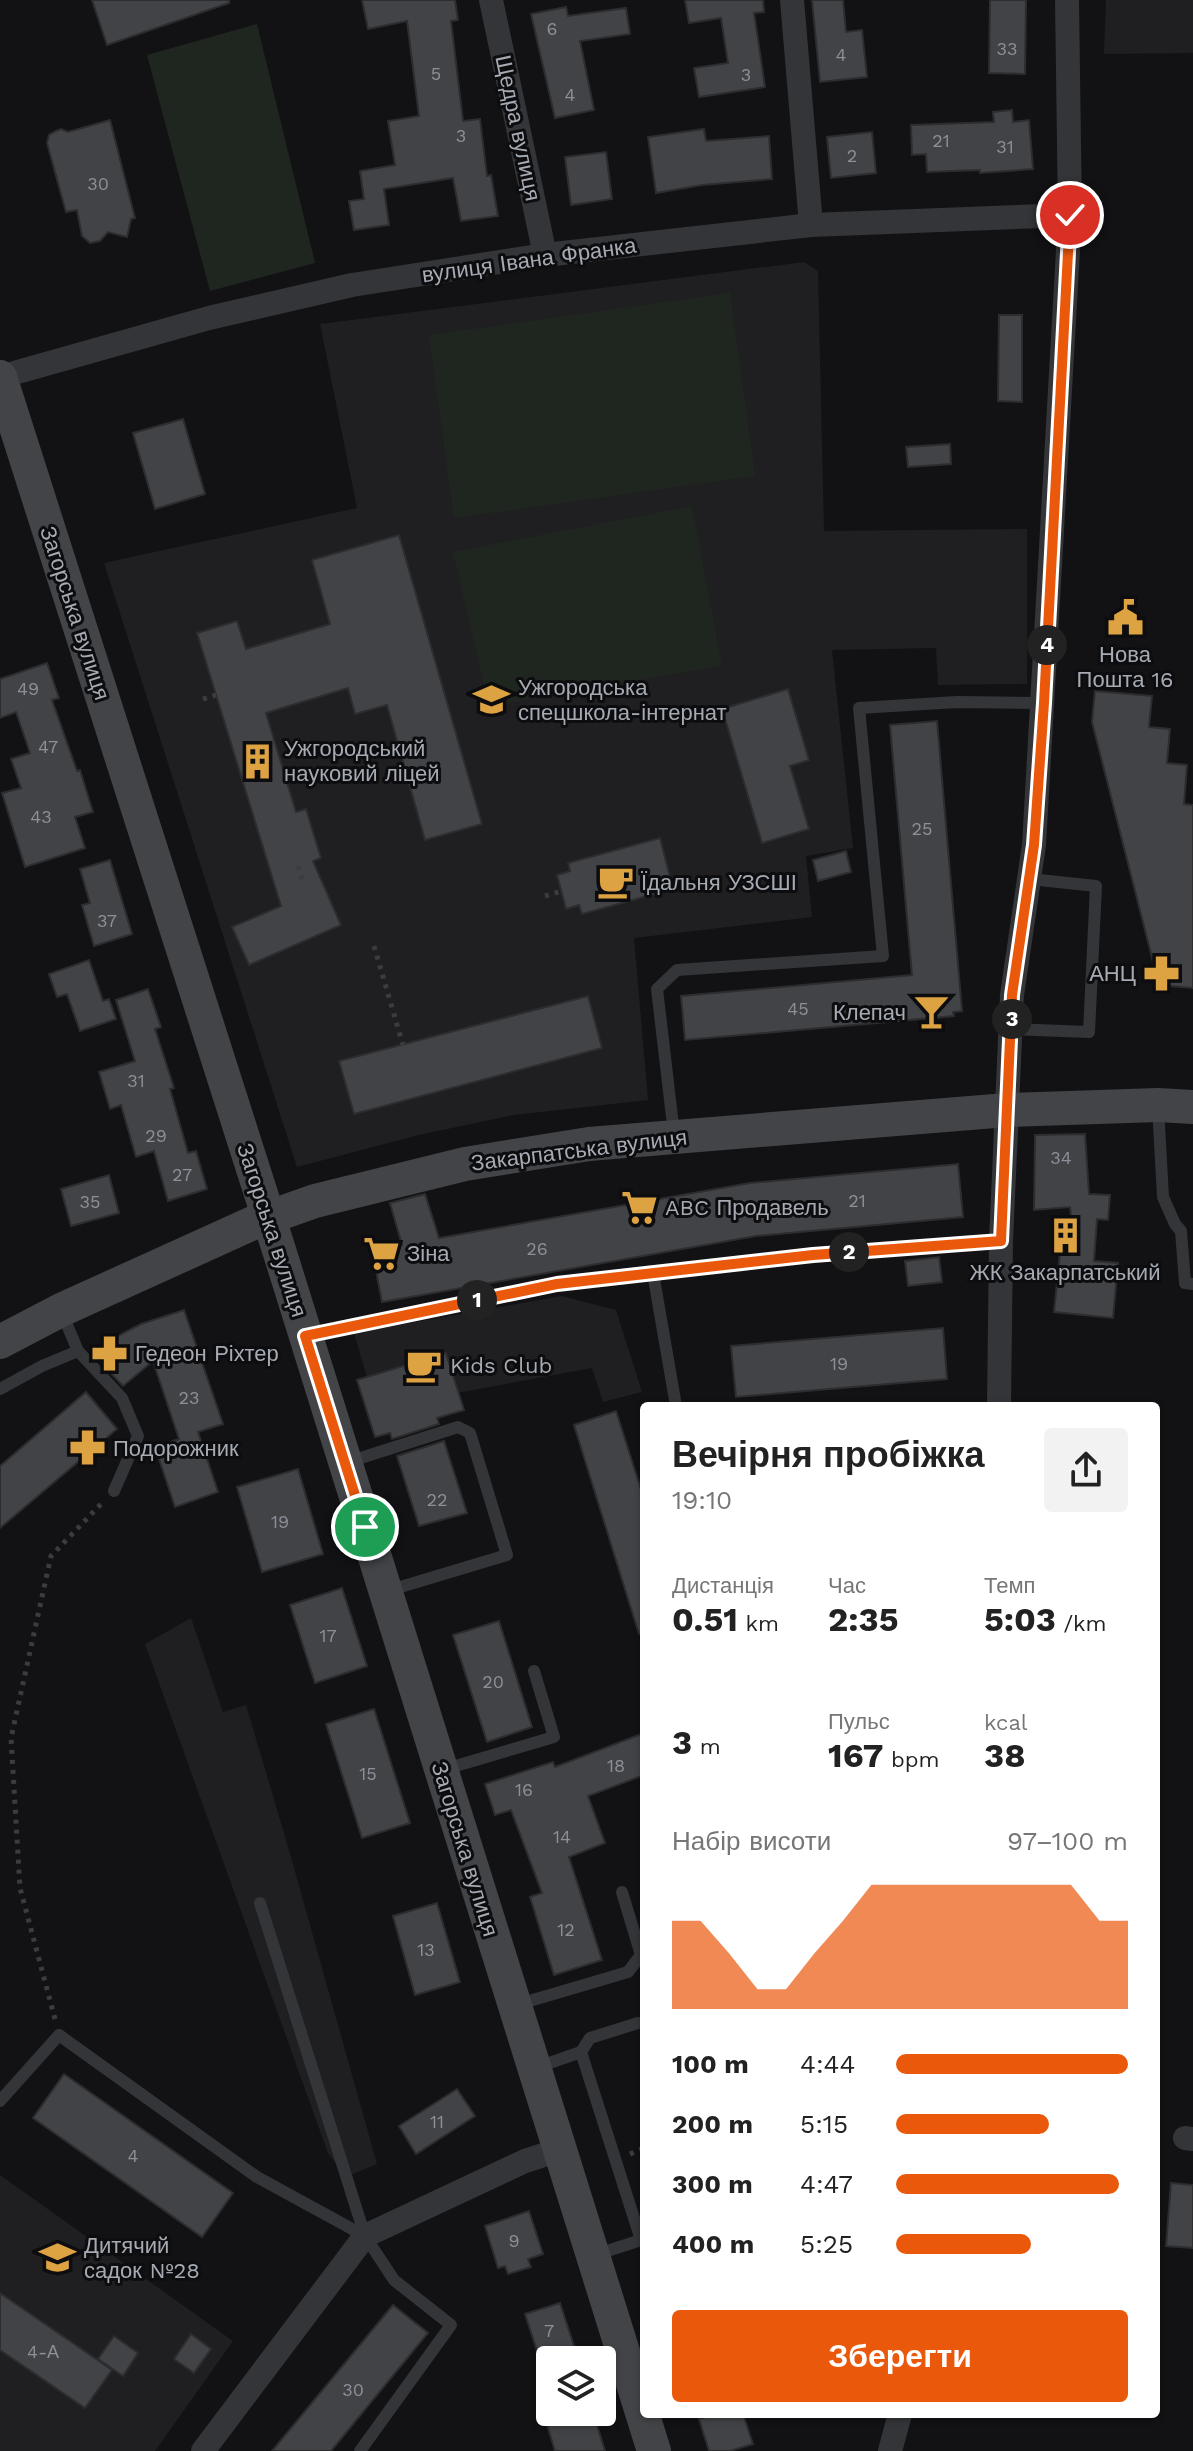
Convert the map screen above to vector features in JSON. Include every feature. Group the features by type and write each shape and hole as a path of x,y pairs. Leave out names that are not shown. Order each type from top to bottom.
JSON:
{"street":[{"name":"Щедра вулиця","path":"491,0 545,255"},
{"path":"792,0 811,225"},
{"path":"999,1402 1001,1241 1012,995 1030,879 1044,703 1070,215 1067,0"},
{"name":"вулиця Івана Франка","path":"0,377 209,318 337,288 545,255 811,225 1070,215"},
{"name":"Загорська вулиця","path":"0,377 386,1591 640,2408"},
{"name":"Закарпатська вулиця","path":"0,1342 61,1310 268,1217 315,1201 465,1164 589,1144 1007,1110 1158,1105 1193,1107"},
{"path":"203,2451 365,2236 525,2161 559,2150"},
{"name":"Загорська вулиця","path":"643,2418 654,2451"},
{"path":"890,2451 899,2418"}],"lane":[{"path":"675,1137 657,989 677,970 883,956 859,708 957,702 1044,703"},
{"path":"1011,1029 1089,1032 1096,886 1030,879"},
{"path":"1158,1105 1163,1197 1181,1231 1185,1283 1193,1284"},
{"path":"305,1336 557,1284 813,1255 1001,1241"},
{"path":"653,1273 675,1402"},
{"path":"61,1310 78,1351 122,1398 138,1436 114,1491"},
{"path":"0,1389 78,1351"},
{"path":"345,1463 458,1427 470,1433 507,1555 386,1591"},
{"path":"441,1771 554,1737 534,1671"},
{"path":"622,1892 640,1952"},
{"path":"260,1903 365,2236 394,2280 451,2325 360,2451"},
{"path":"513,2005 628,1972 640,1956"},
{"path":"533,2069 581,2052 590,2038 638,2023"},
{"path":"0,2101 59,2035 257,2177 365,2236"},
{"path":"581,2052 640,2237"},
{"path":"591,2256 640,2240"}],"path":[{"path":"203,699 216,695"},
{"path":"298,866 303,883"},
{"path":"545,896 562,891"},
{"path":"374,946 403,1045"},
{"path":"59,2035 20,1888 11,1738 51,1556 114,1491"}],"shaded area":[{"path":"1106,0 1193,0 1193,53 1104,54"},
{"path":"257,24 315,263 210,291 147,55"},
{"name":"Ужгородська спецшкола-інтернат","path":"804,262 818,271 824,531 1027,529 1027,684 938,685 936,648 832,650 853,848 806,856 812,917 634,938 648,1100 514,1115 419,1135 297,1167 104,563 357,508 320,324"},
{"path":"730,293 755,476 454,518 429,335"},
{"path":"692,506 722,666 489,706 453,552"},
{"path":"562,1296 616,1310 642,1392 603,1402 592,1368 376,1408 354,1333"},
{"path":"191,1618 223,1712 246,1705 377,2164 346,2177 328,2153 145,1644"},
{"name":"Дитячий садок №28","path":"0,2175 233,2341 155,2451 0,2451"}],"building":[{"path":"92,0 229,0 229,3 107,45"},
{"path":"362,0 455,0 458,20 451,21 463,121 480,119 487,176 491,175 498,216 461,221 453,178 384,189 389,225 354,230 349,201 364,199 360,171 395,165 388,121 419,116 407,21 368,29"},
{"path":"685,0 763,0 764,12 754,13 765,87 699,97 694,68 728,63 721,18 689,23"},
{"path":"812,0 843,0 846,32 862,30 867,77 820,82"},
{"path":"990,0 1026,0 1025,74 989,73"},
{"path":"566,7 568,16 626,8 630,34 580,41 594,110 555,118 531,14"},
{"path":"1012,110 1013,122 1029,120 1033,169 980,173 980,170 927,172 926,154 912,155 911,125 994,122 993,112"},
{"path":"110,120 135,218 131,219 127,237 108,232 100,241 90,243 82,236 77,210 66,212 47,143 49,135 61,129 68,132"},
{"path":"704,129 706,141 769,136 772,179 702,185 656,193 648,137"},
{"path":"872,132 876,173 831,178 827,137"},
{"path":"606,152 612,199 571,205 565,157"},
{"path":"999,315 1022,315 1022,402 998,401"},
{"path":"183,419 205,494 155,509 133,433"},
{"path":"950,444 951,464 908,467 906,447"},
{"path":"399,535 482,824 425,840 387,705 355,714 348,688 266,713 296,812 306,809 321,858 313,861 341,925 249,965 232,927 281,906 197,633 237,621 246,649 330,624 312,560"},
{"path":"47,663 59,698 52,700 93,812 75,817 85,848 25,867 2,793 21,788 11,759 30,753 16,712 0,718 0,679"},
{"path":"788,689 809,760 790,766 809,829 762,843 722,709"},
{"path":"1095,691 1152,696 1149,727 1170,729 1167,763 1187,765 1184,804 1193,805 1193,988 1159,985 1092,722"},
{"path":"937,721 962,1011 953,1012 954,1016 685,1040 681,996 912,975 890,725"},
{"name":"Їдальня УЗСШІ","path":"660,838 673,889 582,914 579,905 566,909 557,875 570,871 568,863"},
{"path":"846,851 851,872 818,881 813,860"},
{"path":"110,860 132,934 94,946 82,905 90,903 80,869"},
{"path":"89,960 103,1001 109,999 116,1019 80,1031 67,994 57,997 49,974"},
{"path":"148,989 161,1027 155,1029 174,1088 170,1089 188,1153 196,1151 207,1189 168,1201 154,1151 136,1157 121,1105 110,1109 99,1072 135,1061 116,1000"},
{"path":"588,996 602,1048 354,1114 339,1061"},
{"path":"1085,1134 1089,1194 1110,1195 1108,1220 1097,1219 1094,1261 1118,1263 1113,1318 1054,1312 1061,1243 1074,1242 1070,1207 1034,1210 1035,1135"},
{"path":"958,1164 963,1217 756,1236 382,1302 372,1250 402,1245 390,1203 425,1194 439,1238 750,1183"},
{"path":"109,1175 119,1213 71,1226 61,1189"},
{"path":"939,1257 942,1282 908,1286 905,1261"},
{"path":"184,1310 223,1424 198,1432 218,1492 175,1507 155,1447 179,1439 153,1361 123,1386 93,1354 110,1340 141,1324"},
{"path":"943,1328 947,1379 736,1397 731,1346"},
{"path":"446,1353 464,1410 437,1418 439,1424 392,1439 390,1433 375,1437 357,1380"},
{"path":"86,1392 117,1429 0,1528 0,1466"},
{"path":"616,1411 640,1486 640,1634 639,1634 574,1425"},
{"path":"444,1441 467,1513 419,1526 397,1456"},
{"path":"298,1469 323,1554 262,1572 237,1487"},
{"path":"342,1588 367,1666 315,1683 290,1605"},
{"path":"499,1621 532,1727 487,1742 453,1635"},
{"path":"374,1709 410,1823 362,1838 326,1724"},
{"path":"640,1735 640,1776 588,1796 605,1843 569,1857 602,1960 554,1975 530,1897 542,1893 511,1810 495,1815 485,1784 553,1762 555,1767"},
{"path":"437,1903 460,1982 415,1995 393,1916"},
{"path":"64,2074 233,2193 202,2237 33,2118"},
{"path":"457,2089 475,2116 416,2154 399,2126"},
{"path":"1171,2183 1193,2185 1193,2248 1166,2246"},
{"path":"529,2211 543,2254 528,2259 531,2267 508,2274 505,2266 498,2268 485,2226"},
{"path":"0,2293 112,2370 85,2408 0,2350"},
{"path":"560,2303 574,2346 536,2348 525,2314"},
{"path":"393,2305 428,2333 331,2451 272,2451"},
{"path":"191,2334 211,2349 194,2373 174,2359"},
{"path":"114,2336 138,2353 123,2376 98,2359"},
{"path":"744,2418 753,2444 730,2451 709,2451 699,2419"},
{"path":"547,2426 597,2426 605,2451 555,2451"}],"place":[{"name":"Нова Пошта 16","path":"1125,618"},
{"name":"Ужгородська спецшкола-інтернат","path":"492,700"},
{"name":"Ужгородський науковий ліцей","path":"258,761"},
{"name":"Їдальня УЗСШІ","path":"615,882"},
{"name":"АНЦ","path":"1162,973"},
{"name":"Клепач","path":"932,1012"},
{"name":"ABC Продавель","path":"639,1207"},
{"name":"ЖК Закарпатський","path":"1065,1236"},
{"name":"Зіна","path":"381,1253"},
{"name":"Гедеон Ріхтер","path":"109,1353"},
{"name":"Kids Club","path":"424,1365"},
{"name":"Подорожник","path":"87,1448"},
{"name":"Дитячий садок №28","path":"58,2258"}],"route":[{"path":"365,1527 305,1336 557,1284 813,1255 1001,1241 1012,995 1034,845 1044,703 1070,215"}]}
